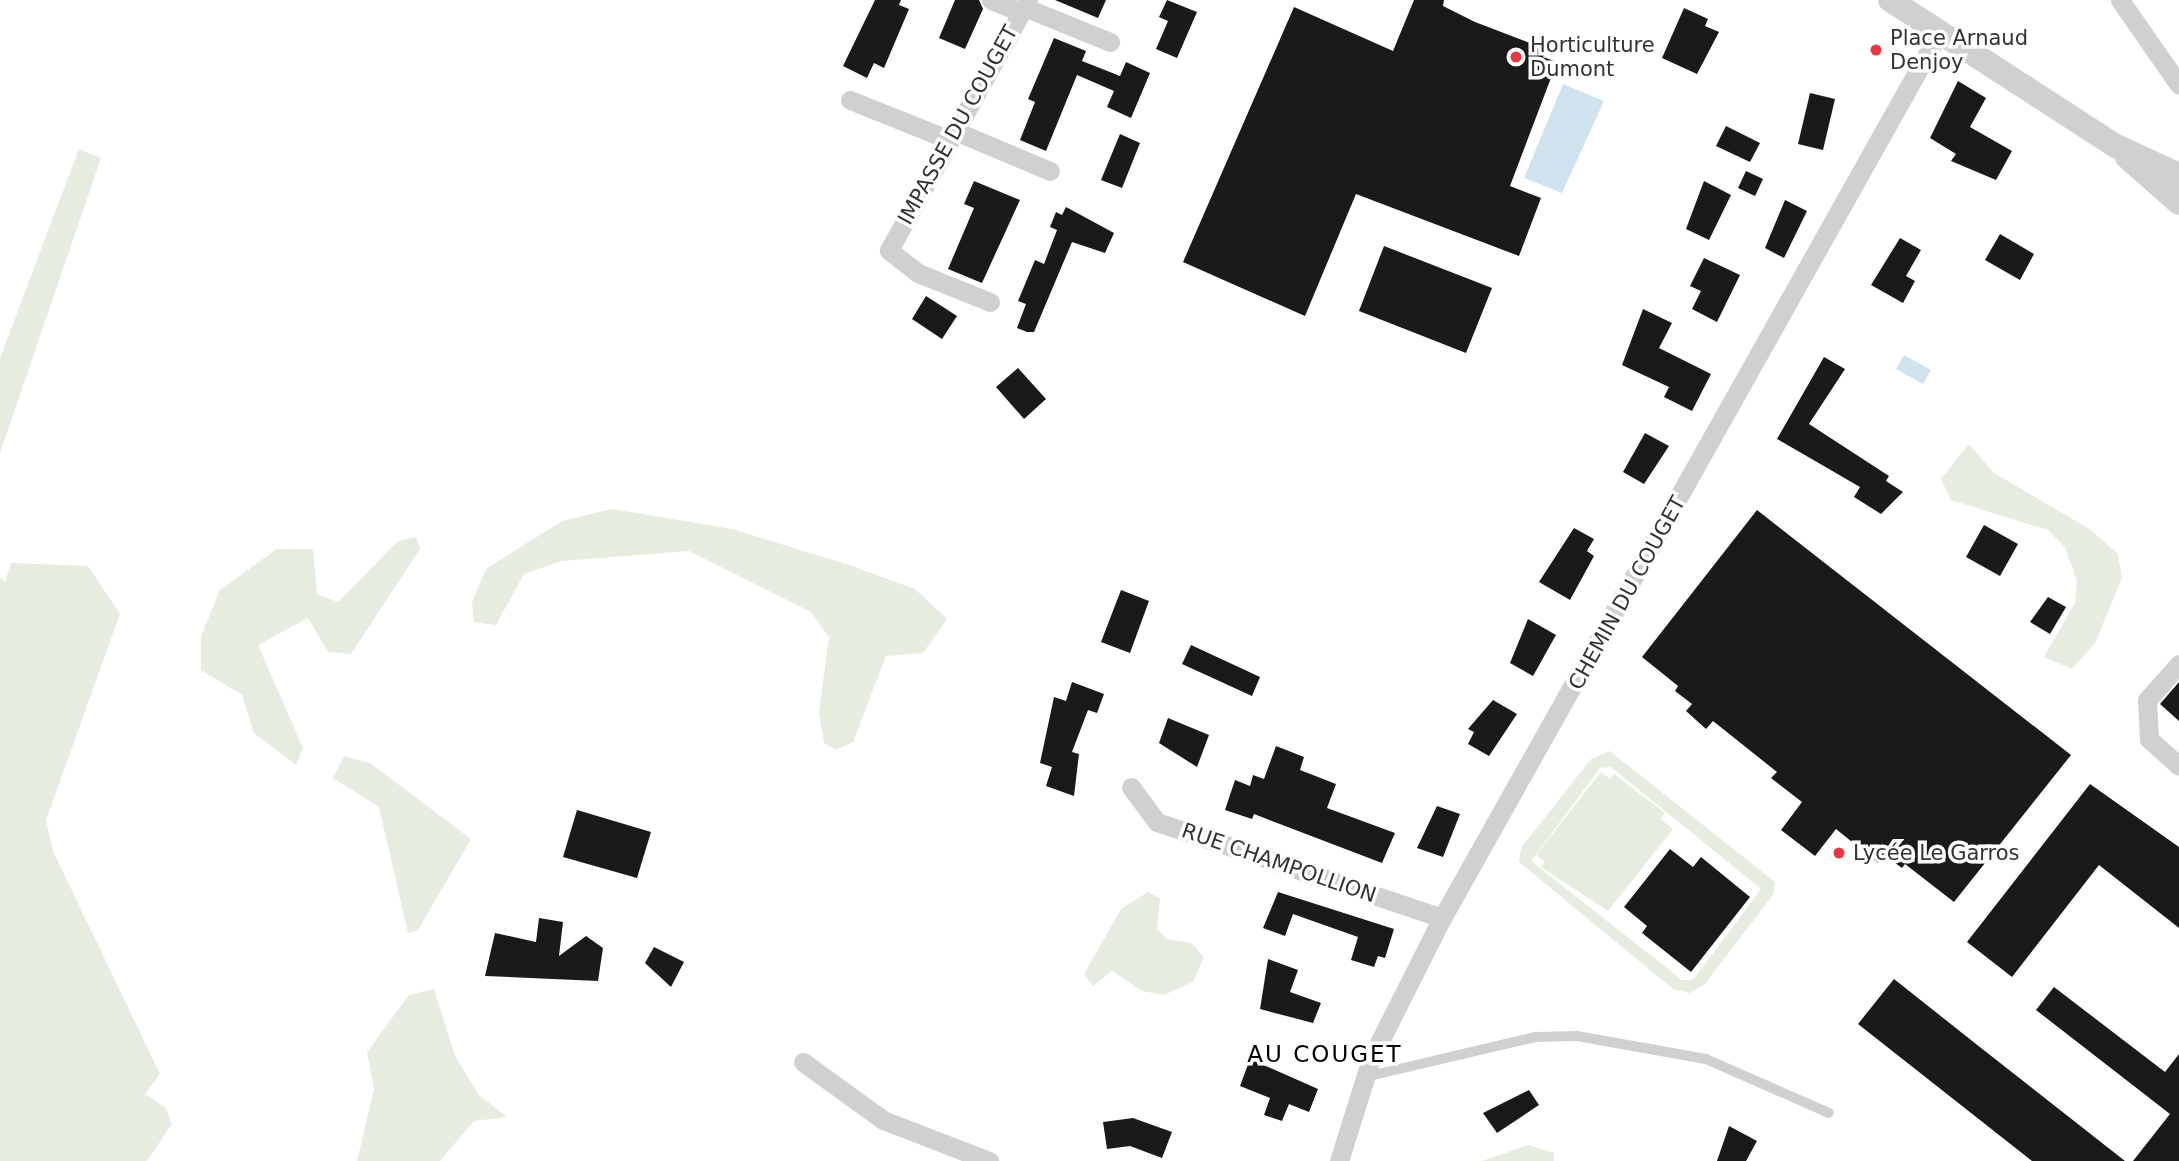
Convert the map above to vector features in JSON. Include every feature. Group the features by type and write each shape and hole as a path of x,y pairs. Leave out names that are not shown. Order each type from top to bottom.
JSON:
{"street":[{"path":"992,0 1024,6 1110,42"},
{"path":"1890,0 1938,35 2116,146 2179,175"},
{"path":"2120,0 2179,85"},
{"name":"IMPASSE DU COUGET","path":"990,302 918,273 889,250 1024,6"},
{"name":"CHEMIN DU COUGET","path":"1339,1161 1365,1077 1443,918 1938,35"},
{"path":"850,100 1050,171"},
{"path":"2116,146 2179,203"},
{"path":"2179,664 2147,700 2149,739 2179,766"},
{"name":"RUE CHAMPOLLION","path":"1131,787 1157,822 1443,918"},
{"path":"803,1062 883,1120 989,1161"}],"lane":[{"path":"1365,1077 1535,1037 1577,1036 1706,1059 1829,1113"}],"shaded area":[{"path":"79,149 101,158 0,453 0,358"},
{"path":"1969,444 1994,473 2091,530 2118,554 2122,578 2095,643 2072,669 2044,657 2075,603 2077,581 2065,547 2048,530 1951,500 1941,479"},
{"path":"612,509 732,529 846,564 915,589 947,619 923,653 886,656 853,742 836,750 824,743 819,712 829,637 811,612 689,551 561,561 524,574 496,625 474,622 472,602 486,569 562,521"},
{"path":"416,537 420,549 351,654 328,652 308,618 258,645 303,748 296,765 254,733 242,695 201,670 201,636 220,590 277,549 313,549 317,594 338,602 398,541"},
{"path":"11,563 88,566 120,614 46,820 53,851 160,1074 145,1094 165,1107 172,1124 147,1161 0,1161 0,578 5,582"},
{"path":"1610,751 1775,882 1773,895 1703,986 1689,993 1673,989 1519,862 1521,848 1591,759","holes":["1611,767 1761,889 1693,980 1682,980 1531,861 1600,768"]},
{"path":"344,756 370,763 471,839 418,930 408,933 379,807 333,778"},
{"path":"1601,772 1610,779 1614,774 1665,813 1660,819 1673,829 1608,911 1541,867 1545,862 1536,855"},
{"path":"1148,892 1160,898 1157,929 1167,939 1191,943 1204,957 1193,982 1164,995 1142,991 1112,971 1093,986 1084,974 1121,909"},
{"path":"434,989 455,1056 479,1095 507,1117 474,1121 440,1161 357,1161 374,1089 367,1052 409,995"},
{"path":"1528,1145 1554,1153 1554,1161 1482,1161"}],"water":[{"path":"1563,84 1604,101 1562,193 1524,178"},
{"path":"1904,355 1931,370 1923,384 1896,369"}],"building":[{"path":"875,0 901,0 899,5 909,9 884,68 874,63 867,78 843,66"},
{"path":"955,0 979,0 983,9 965,49 939,38"},
{"path":"1055,0 1106,0 1098,18"},
{"path":"1167,0 1197,12 1177,58 1156,49 1168,21 1159,17"},
{"path":"1414,0 1444,0 1443,6 1475,22 1546,49 1543,57 1557,62 1510,186 1541,198 1519,256 1356,194 1305,316 1183,262 1294,7 1393,51"},
{"path":"1684,8 1708,19 1705,26 1719,32 1697,74 1662,58"},
{"path":"1054,38 1086,51 1082,61 1120,76 1126,62 1150,73 1131,118 1107,107 1114,91 1077,75 1046,151 1020,140 1035,102 1028,99"},
{"path":"1958,81 1986,98 1970,127 2012,151 1996,180 1951,161 1956,154 1930,138"},
{"path":"1810,93 1835,99 1823,150 1798,144"},
{"path":"1726,126 1760,143 1750,162 1716,146"},
{"path":"1120,134 1140,143 1122,188 1101,180"},
{"path":"1746,171 1763,179 1755,196 1738,188"},
{"path":"974,181 1020,200 982,283 948,269 974,208 964,204"},
{"path":"1704,181 1731,195 1709,240 1686,229"},
{"path":"1785,200 1807,211 1784,258 1765,248"},
{"path":"1066,207 1114,233 1105,253 1072,242 1034,332 1027,332 1017,328 1026,304 1018,301 1035,260 1044,264 1057,230 1050,227 1056,212 1062,215"},
{"path":"2000,234 2034,254 2020,280 1985,260"},
{"path":"1900,238 1921,250 1906,276 1915,281 1903,303 1871,285"},
{"path":"1384,246 1492,288 1466,353 1359,311"},
{"path":"1704,258 1740,275 1717,322 1692,309 1701,291 1690,286"},
{"path":"926,296 957,316 942,339 912,319"},
{"path":"1643,309 1672,323 1659,348 1711,374 1692,411 1664,397 1669,387 1622,365"},
{"path":"1824,357 1845,369 1809,424 1889,476 1886,481 1903,492 1881,514 1854,497 1860,487 1777,439"},
{"path":"1018,368 1046,399 1024,419 996,387"},
{"path":"1645,433 1669,446 1644,484 1623,472"},
{"path":"1757,510 2071,755 1954,902 1905,864 1902,868 1884,855 1878,863 1836,829 1815,856 1781,830 1802,802 1771,778 1777,772 1713,721 1706,729 1686,711 1692,704 1675,691 1678,686 1642,657"},
{"path":"1984,525 2018,544 2000,576 1966,557"},
{"path":"1574,528 1594,539 1587,551 1594,556 1570,600 1539,582"},
{"path":"1121,590 1149,601 1130,653 1101,642"},
{"path":"2048,597 2066,607 2050,634 2030,622"},
{"path":"1528,619 1556,635 1533,676 1510,663"},
{"path":"1191,645 1260,677 1252,696 1182,664"},
{"path":"1072,682 1104,694 1097,713 1088,710 1072,752 1079,754 1074,796 1046,786 1052,767 1040,763 1054,697 1066,701"},
{"path":"2179,682 2179,721 2160,704"},
{"path":"1493,700 1517,714 1489,756 1468,744 1474,732 1468,729"},
{"path":"1168,718 1209,735 1197,767 1159,743"},
{"path":"1276,746 1304,757 1300,770 1336,784 1327,808 1395,833 1382,863 1254,814 1252,819 1225,810 1235,780 1250,786 1253,775 1264,779"},
{"path":"2090,784 2179,847 2179,928 2099,865 2012,977 1967,942"},
{"path":"1437,806 1460,814 1443,857 1417,848"},
{"path":"577,810 651,832 637,878 563,857"},
{"path":"1670,849 1693,867 1701,857 1750,897 1691,972 1642,933 1647,926 1624,907"},
{"path":"1278,892 1394,929 1385,958 1378,956 1374,967 1351,960 1358,937 1293,914 1285,936 1263,928"},
{"path":"539,918 563,922 559,956 586,936 603,948 598,981 485,976 495,933 536,942"},
{"path":"654,947 684,962 671,987 645,963"},
{"path":"1268,959 1298,970 1290,992 1321,1003 1313,1023 1260,1009"},
{"path":"1894,979 2125,1161 2032,1161 1858,1024"},
{"path":"2054,987 2165,1072 2179,1054 2179,1161 2133,1161 2170,1114 2036,1010"},
{"path":"1250,1059 1318,1089 1309,1112 1289,1104 1282,1121 1264,1115 1270,1098 1240,1086"},
{"path":"1529,1090 1539,1105 1497,1133 1483,1113"},
{"path":"1133,1118 1172,1132 1162,1158 1130,1146 1107,1149 1103,1122"},
{"path":"1729,1126 1757,1141 1746,1161 1717,1161"}],"place":[{"name":"Place Arnaud Denjoy","path":"1876,50"},
{"name":"Horticulture Dumont","path":"1516,57"},
{"name":"Lycée Le Garros","path":"1839,853"}],"district":[{"name":"AU COUGET","path":"1325,1054"}]}
